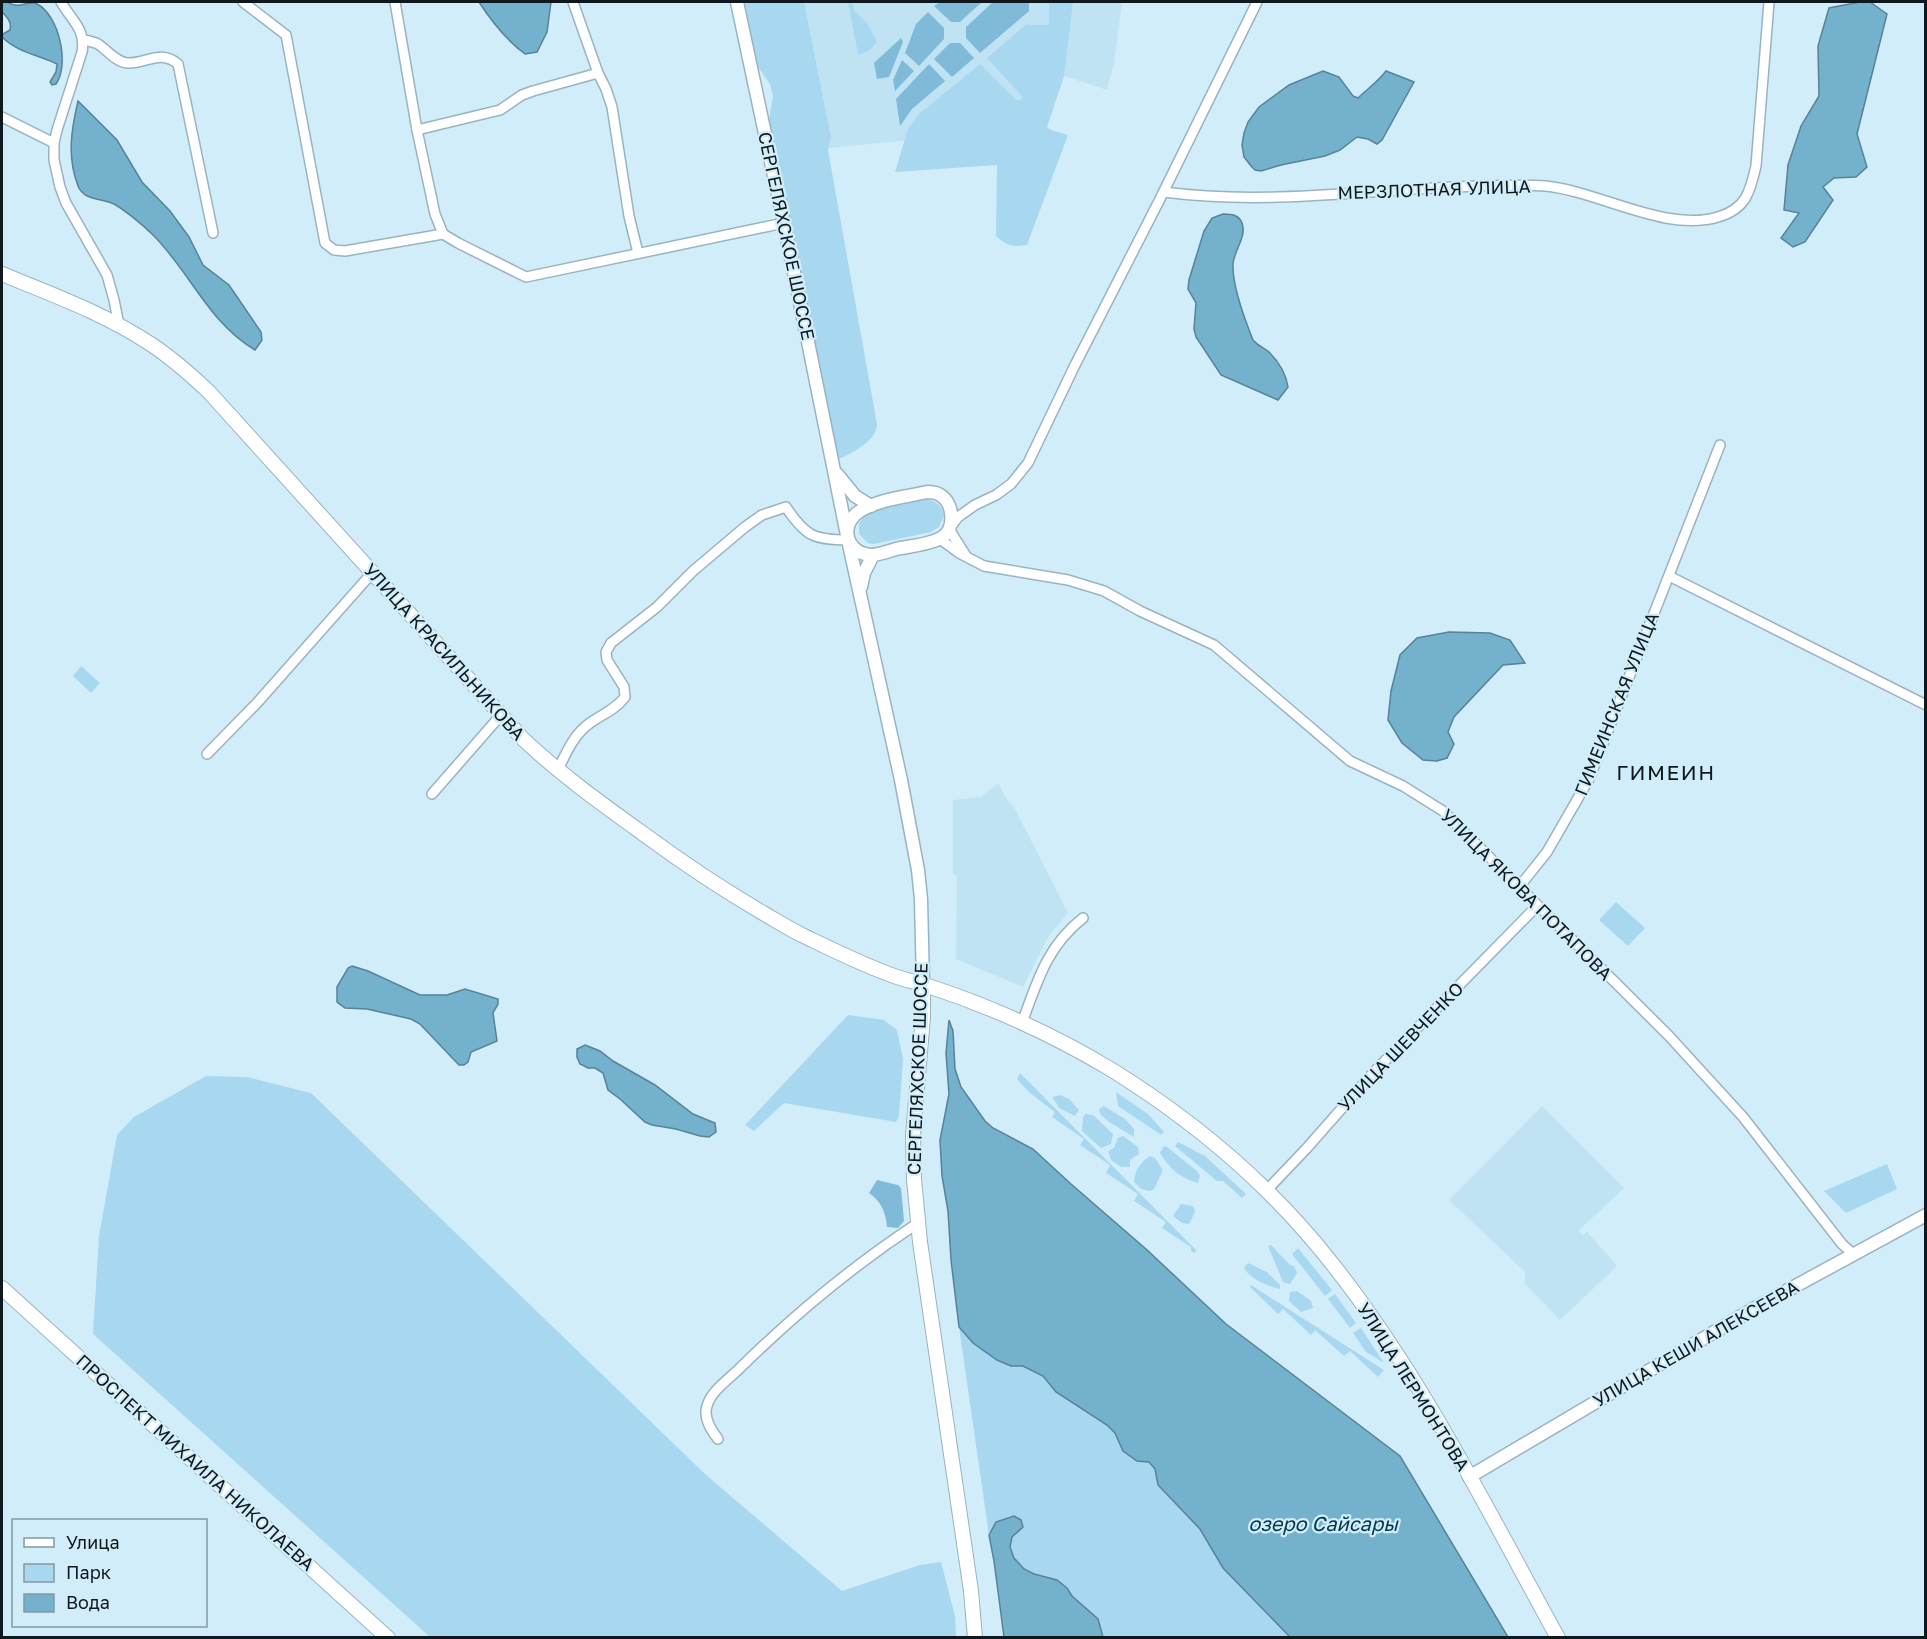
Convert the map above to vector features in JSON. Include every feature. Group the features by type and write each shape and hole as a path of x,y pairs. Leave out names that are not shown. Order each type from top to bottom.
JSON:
{"main road":[{"name":"СЕРГЕЛЯХСКОЕ ШОССЕ","path":"737,2 918,870 921,899 923,1017 913,1135 914,1179 918,1223 971,1591 975,1638"},
{"name":"УЛИЦА КРАСИЛЬНИКОВА","path":"2,274 119,325 154,346 179,365 209,392 522,738 558,770 683,863 803,936 896,977 923,984"},
{"name":"СЕРГЕЛЯХСКОЕ ШОССЕ","path":"834,471 855,496 871,506"},
{"path":"927,492 939,494 951,509 949,529 940,539 873,555 858,550 848,540 847,531 851,520 859,511 871,506 927,492"},
{"path":"860,591 864,573 873,555"},
{"name":"УЛИЦА ЛЕРМОНТОВА","path":"923,984 1022,1023 1112,1070 1205,1135 1266,1191 1328,1258 1390,1343 1469,1477 1558,1638"},
{"name":"УЛИЦА КЕШИ АЛЕКСЕЕВА","path":"1469,1477 1755,1308 1926,1215"},
{"name":"ПРОСПЕКТ МИХАИЛА НИКОЛАЕВА","path":"2,1288 388,1638"}],"street":[{"path":"61,2 79,27 84,40 54,143 54,160 60,187 72,215 107,275 119,325"},
{"path":"243,2 286,35 325,243 334,250 345,251 443,234 526,277 784,223"},
{"path":"395,2 417,130 435,214 443,234"},
{"path":"573,2 612,107 629,216 638,253"},
{"path":"968,558 949,529 958,517 1011,484 1028,463 1257,2"},
{"name":"МЕРЗЛОТНАЯ УЛИЦА","path":"1164,192 1259,199 1416,189 1546,186 1568,190 1656,216 1694,221 1718,218 1735,211 1747,197 1752,184 1756,166 1769,2"},
{"path":"84,40 97,43 125,63 160,57 171,58 178,64 213,233"},
{"path":"417,130 500,110 533,90 598,73"},
{"path":"2,117 54,143"},
{"name":"ГИМЕИНСКАЯ УЛИЦА","path":"1519,887 1547,852 1589,779 1720,445"},
{"path":"951,509 975,505"},
{"path":"558,770 571,743 588,724 618,706 625,697 624,687 607,660 606,652 611,643 657,607 693,571 745,527 762,515 786,507 805,531 831,540 848,540"},
{"name":"УЛИЦА ЯКОВА ПОТАПОВА","path":"940,539 984,566 1068,580 1104,591 1214,645 1350,761 1403,786 1443,811 1669,1036 1736,1109 1842,1244 1853,1254"},
{"path":"207,754 257,703 372,573"},
{"path":"1669,576 1926,705"},
{"path":"432,794 501,715"},
{"name":"УЛИЦА ШЕВЧЕНКО","path":"1266,1191 1373,1073 1537,906"},
{"path":"1022,1023 1049,956 1068,930 1083,918"},
{"path":"718,1439 708,1426 706,1407 714,1394 758,1350 810,1305 918,1223"}],"shaded area":[{"path":"799,2 1122,2 1114,64 1107,90 1064,76 1047,127 828,148"},
{"path":"940,2 982,2 960,22 951,22 934,6"},
{"path":"993,2 1029,2 1029,11 980,53 966,38 966,27"},
{"path":"928,12 944,28 944,39 919,66 905,53 916,24"},
{"path":"901,38 903,42 889,77 877,79 874,63"},
{"path":"950,43 960,43 974,58 952,77 934,59"},
{"path":"902,60 914,71 895,91 893,80"},
{"path":"929,64 945,81 912,109 900,126 896,99"},
{"path":"998,783 1007,800 1013,805 1068,913 1048,937 1023,987 956,959 957,877 953,873 953,800 981,797"},
{"path":"1542,1106 1624,1188 1578,1231 1583,1235 1587,1232 1617,1266 1560,1320 1525,1284 1525,1272 1449,1200"},
{"path":"877,1180 898,1185 901,1188 904,1221 898,1228 887,1227 882,1208 869,1193"}],"green space":[{"path":"744,2 804,2 831,138 828,150 877,424 869,441 839,459 769,121 773,96 770,84 758,67"},
{"path":"848,2 852,2 855,12 867,23 877,42 864,53 858,54"},
{"path":"1049,2 1073,2 1064,76 1047,127 1068,135 1027,245 1014,246 996,236 997,165 895,172 908,129 919,114 980,64 1016,100 1021,100 1021,95 987,58 1028,23 1029,25 1049,25"},
{"path":"928,499 939,505 944,516 939,527 931,532 874,544 868,543 859,534 859,523 868,512"},
{"path":"81,666 100,683 91,693 73,676"},
{"path":"1616,902 1645,928 1628,946 1599,920"},
{"path":"848,1015 884,1020 897,1030 903,1059 899,1116 896,1122 784,1103 754,1131 745,1125"},
{"path":"1020,1073 1196,1250 1195,1253 1191,1251 1191,1247 1162,1228 1166,1222 1134,1201 1138,1194 1106,1173 1110,1165 1080,1145 1084,1139 1052,1117 1055,1112 1030,1093 1017,1079"},
{"path":"206,1076 247,1077 311,1093 705,1474 842,1591 920,1565 941,1562 955,1616 956,1637 430,1637 93,1334 99,1236 117,1135 134,1117"},
{"path":"1116,1092 1148,1114 1164,1132 1161,1135 1118,1106"},
{"path":"1060,1095 1069,1099 1079,1110 1075,1116 1059,1108 1052,1097"},
{"path":"1104,1106 1125,1119 1134,1129 1134,1137 1100,1114 1099,1109"},
{"path":"1085,1114 1093,1115 1113,1134 1111,1144 1101,1148 1082,1131"},
{"path":"1123,1136 1138,1147 1139,1154 1130,1160 1130,1167 1121,1167 1111,1160 1108,1151 1114,1148 1118,1138"},
{"path":"1178,1142 1205,1156 1246,1194 1242,1198 1223,1181 1217,1181 1175,1146"},
{"path":"1164,1146 1197,1171 1200,1176 1198,1183 1181,1176 1168,1164 1160,1153"},
{"path":"1150,1156 1155,1158 1163,1170 1154,1189 1150,1191 1141,1189 1134,1182 1139,1167"},
{"path":"1887,1164 1897,1189 1846,1213 1824,1191"},
{"path":"1181,1204 1193,1206 1195,1212 1189,1224 1182,1223 1173,1216"},
{"path":"1271,1245 1290,1265 1294,1266 1297,1273 1290,1284 1283,1282 1268,1246"},
{"path":"1298,1248 1332,1290 1325,1296 1292,1254"},
{"path":"1248,1263 1267,1272 1280,1285 1280,1289 1250,1276 1244,1268"},
{"path":"1251,1285 1384,1370 1378,1377 1350,1351 1344,1356 1315,1330 1311,1335 1283,1309 1278,1314 1250,1287"},
{"path":"1297,1291 1311,1301 1313,1308 1301,1312 1289,1301 1290,1292"},
{"path":"1335,1294 1356,1323 1350,1328 1328,1299"},
{"path":"959,1327 973,1343 1011,1366 1023,1366 1043,1376 1056,1392 1107,1425 1115,1433 1123,1451 1137,1460 1149,1462 1155,1469 1158,1485 1200,1529 1223,1568 1290,1637 1103,1637 1098,1619 1072,1596 1067,1587 1057,1580 1024,1569 1014,1558 1010,1547 1012,1537 1023,1527 996,1521 989,1535"},
{"path":"1361,1328 1384,1363 1366,1352 1353,1333"}],"water":[{"path":"2,2 13,5 34,3 45,10 51,18 62,53 60,76 56,84 52,85 50,82 56,72 57,64 21,50 2,37 10,30 10,25 2,12"},
{"path":"479,2 551,2 547,32 537,52 525,54 518,49 489,17"},
{"path":"1870,2 1887,14 1857,134 1867,167 1856,177 1834,178 1823,187 1833,200 1805,242 1793,247 1781,238 1799,213 1784,210 1788,165 1801,126 1819,96 1818,46 1829,8"},
{"path":"1323,71 1339,77 1353,96 1358,98 1386,71 1414,82 1382,140 1377,144 1357,137 1340,150 1325,156 1261,171 1255,170 1244,157 1242,145 1248,122 1259,107 1289,85"},
{"path":"78,101 117,140 142,182 170,211 189,237 203,265 229,285 261,332 262,340 255,350 225,326 149,231 114,204 89,197 81,191 72,165 71,154"},
{"path":"1223,214 1235,216 1242,223 1242,238 1233,264 1237,292 1253,340 1273,356 1286,377 1288,387 1278,400 1221,375 1196,337 1194,329 1196,303 1188,289 1189,280 1204,231 1212,218"},
{"path":"1449,632 1490,633 1510,640 1525,663 1503,665 1454,717 1448,732 1454,744 1447,758 1437,761 1423,760 1402,743 1388,720 1391,691 1400,655 1417,638"},
{"path":"352,966 420,995 447,995 465,989 498,999 493,1013 497,1041 471,1052 468,1062 459,1065 420,1024 411,1019 367,1009 345,1008 337,1002 337,987 348,968"},
{"name":"озеро Сайсары","path":"949,1020 953,1031 955,1069 961,1087 985,1121 993,1128 1033,1149 1146,1249 1226,1324 1400,1456 1508,1637 1290,1637 1223,1568 1200,1529 1158,1485 1155,1469 1149,1462 1137,1461 1123,1451 1115,1433 1107,1425 1056,1392 1043,1376 1023,1366 1011,1366 997,1360 973,1343 959,1327 948,1211 942,1176 940,1140 949,1094 946,1053"},
{"path":"585,1045 600,1051 655,1085 693,1114 715,1123 716,1132 709,1137 700,1136 645,1122 608,1090 603,1073 580,1064 577,1049"},
{"path":"1014,1516 1021,1520 1023,1527 1012,1537 1010,1547 1014,1558 1024,1569 1057,1580 1067,1588 1072,1596 1098,1619 1103,1637 1004,1637 989,1535 996,1522"}],"district":[{"name":"ГИМЕИН","path":"1666,773"}]}
